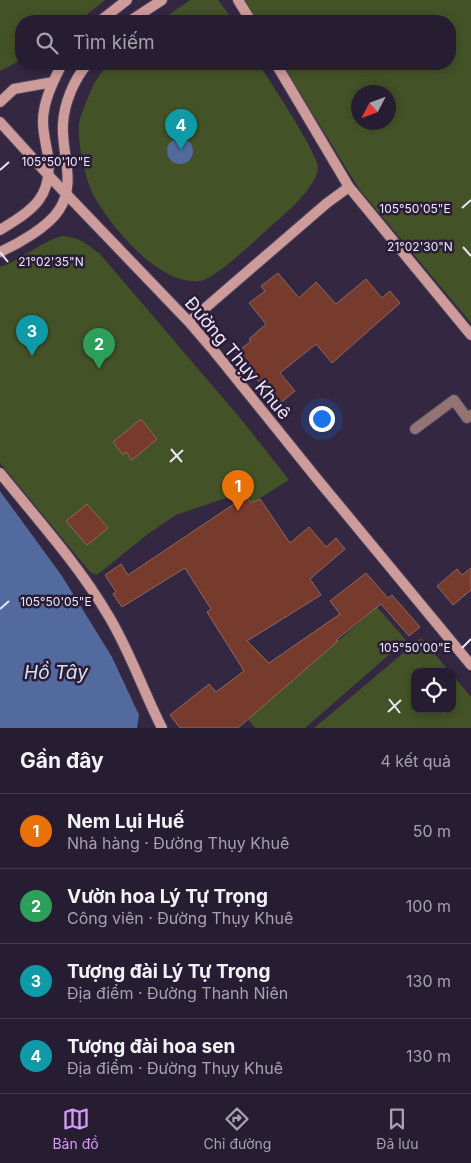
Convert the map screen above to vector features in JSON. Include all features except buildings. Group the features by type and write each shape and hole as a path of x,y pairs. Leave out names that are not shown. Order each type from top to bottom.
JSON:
{"main road":[{"path":"108,15 127,0"},
{"path":"139,15 162,0"},
{"path":"238,0 247,15"},
{"path":"0,230 37,203 45,193 49,176 43,120 46,99 59,70"},
{"path":"0,252 48,222 59,210 66,194 68,179 63,124 68,99 83,70"},
{"path":"280,70 349,187 471,335"},
{"path":"0,102 14,89 53,82"},
{"name":"Đường Thụy Khuê","path":"0,122 189,322 471,666"},
{"path":"189,322 327,203 349,187"},
{"path":"0,473 84,576 109,616 131,658 162,728"}],"street":[{"path":"415,429 454,400 467,418 471,415"}],"green space":[{"path":"0,0 105,0 86,15 15,15 15,63 0,71"},
{"path":"190,0 218,0 229,15 169,15"},
{"path":"244,0 471,0 471,323 359,189 286,70 456,70 456,15 253,15"},
{"path":"103,70 263,70 311,149 318,168 316,176 306,192 284,215 215,274 200,281 185,280 169,274 139,253 113,225 95,198 85,173 79,141 79,124 98,77"},
{"path":"62,236 78,239 100,254 241,419 289,480 252,503 245,493 176,515 148,534 97,575 90,572 0,463 0,267 46,242"},
{"path":"377,607 406,640 305,728 255,728 248,719"},
{"path":"421,638 447,668 411,668 411,713 456,713 456,679 471,697 471,728 314,728"}],"water":[{"path":"180,138 189,142 193,151 189,160 180,164 171,160 167,151 171,142"},
{"name":"Hồ Tây","path":"0,491 62,576 112,657 139,715 137,728 0,728"}],"place":[{"name":"Tượng đài hoa sen","path":"181,150"},
{"name":"Tượng đài Lý Tự Trọng","path":"32,356"},
{"name":"Vườn hoa Lý Tự Trọng","path":"99,369"},
{"name":"Nem Lụi Huế","path":"238,511"}]}
